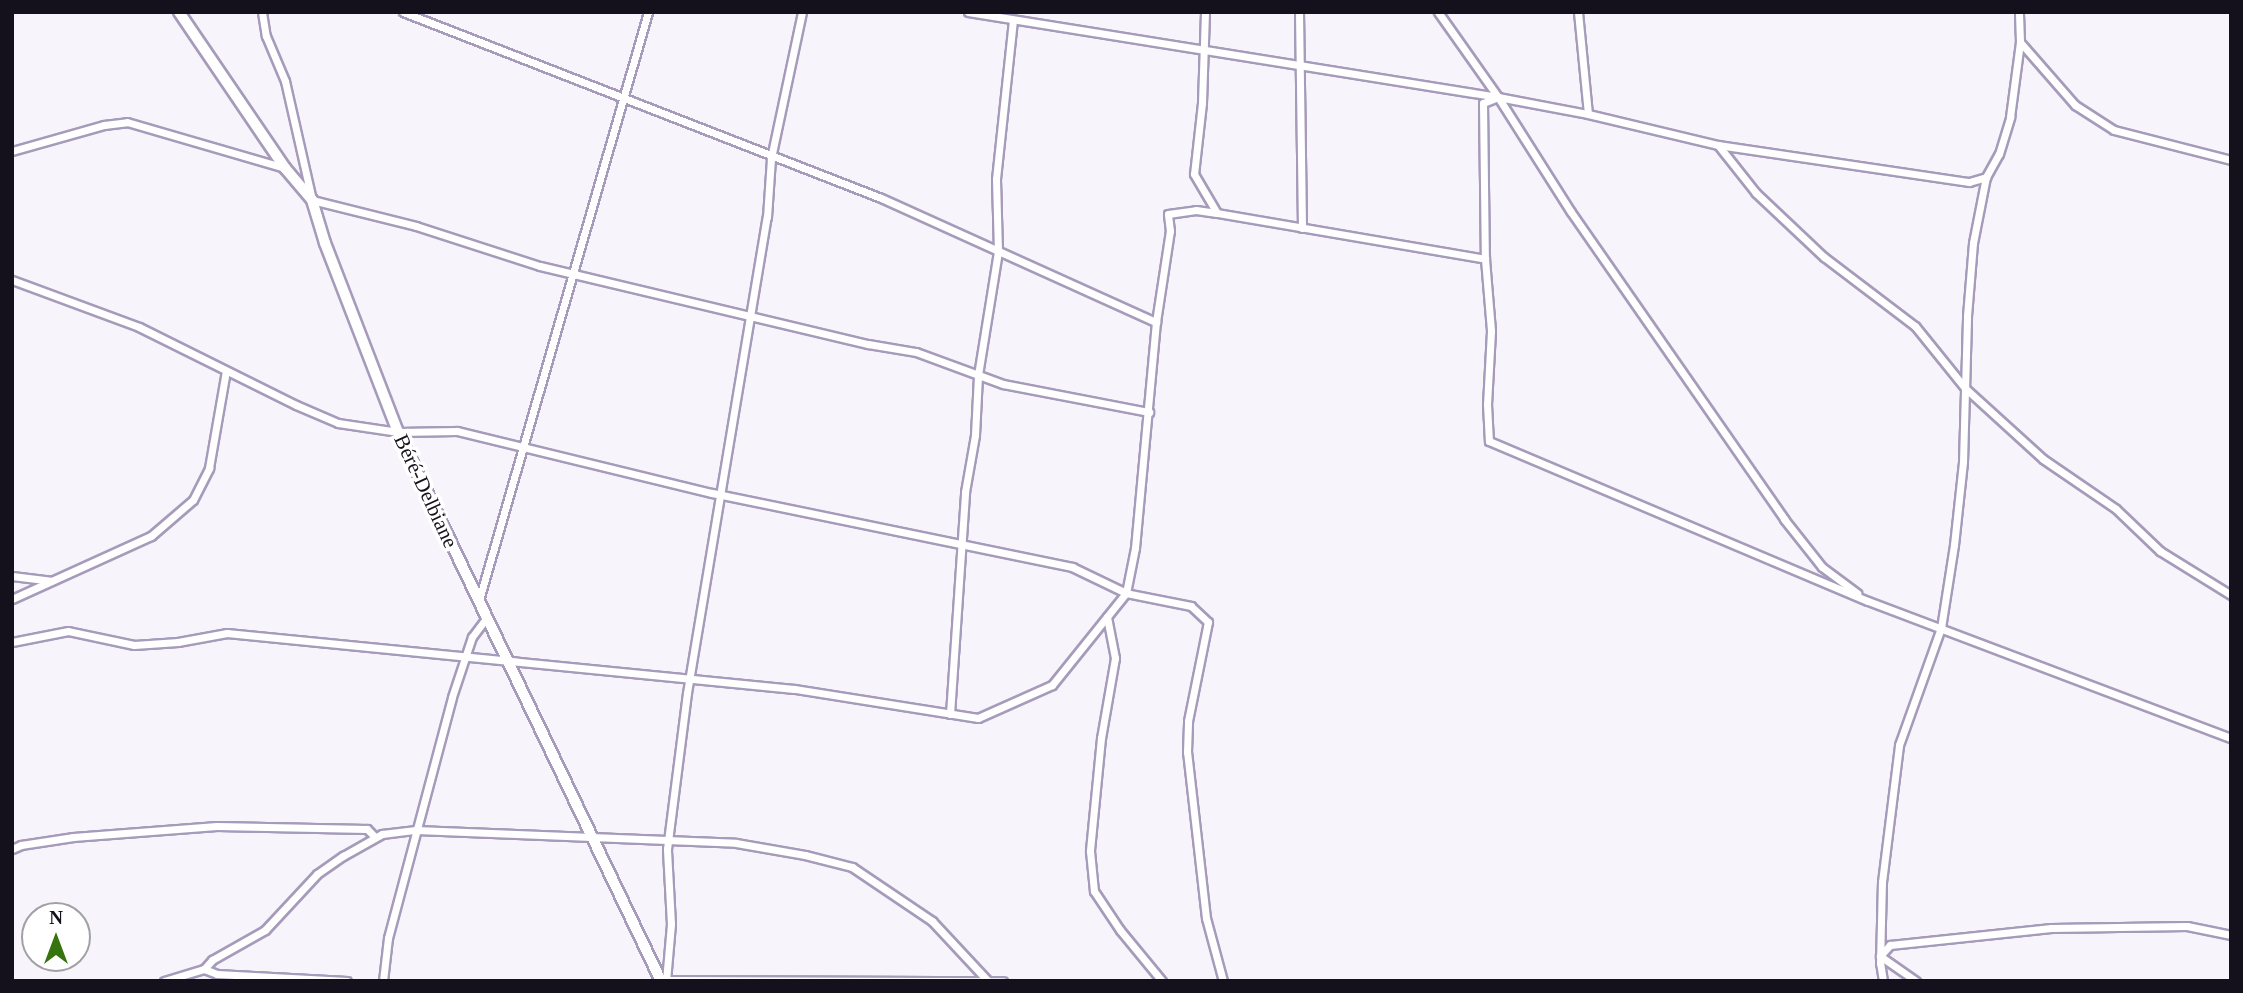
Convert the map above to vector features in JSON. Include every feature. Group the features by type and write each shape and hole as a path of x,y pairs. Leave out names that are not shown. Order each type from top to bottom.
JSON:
{"street":[{"name":"Béré-Delbiane","path":"179,12 285,168 312,200 325,243 398,432 660,981"},
{"path":"262,12 266,36 285,81 312,200 416,226 574,274 868,344 916,352 1003,384 1149,412"},
{"path":"403,12 623,96 771,158 881,198 1156,322"},
{"path":"479,601 649,12"},
{"path":"802,12 771,158 767,217 689,678 669,840 671,924 666,981 1003,981"},
{"path":"968,12 1497,97 1588,114 1718,145 1969,182 1986,177"},
{"path":"1205,12 1202,103 1194,174 1217,213"},
{"path":"1299,12 1302,228"},
{"path":"1438,12 1571,212 1784,519 1822,567 1868,601"},
{"path":"1578,12 1588,114"},
{"path":"1883,981 1880,956 1882,882 1899,745 1941,628 1962,476 1973,243 1986,177 1998,154 2010,117 2020,42 2019,12"},
{"path":"950,714 960,546 975,435 978,375 998,251 996,179 1013,20"},
{"path":"2020,42 2075,105 2114,130 2231,160"},
{"path":"1497,97 1483,103 1485,258 1491,331 1487,404 1489,441 1868,601 2231,738"},
{"path":"12,151 104,125 127,122 285,168"},
{"path":"1718,145 1756,193 1824,257 1915,326 1965,388 2043,459 2116,509 2160,551 2231,595"},
{"path":"12,642 68,631 134,645 178,642 227,633 794,689 978,718 1052,685 1126,593 1135,548 1156,322 1170,231 1168,214 1196,210 1485,258"},
{"path":"12,280 139,327 338,423 398,432 457,431 721,495 1072,567 1126,593 1191,606 1208,622 1188,721 1187,752 1206,918 1223,981"},
{"path":"12,599 151,536 193,500 208,468 226,371"},
{"path":"12,576 52,582"},
{"path":"383,981 388,938 465,656 472,637 487,617"},
{"path":"1107,617 1115,658 1101,738 1090,851 1094,891 1120,930 1162,981"},
{"path":"12,849 21,845 73,837 217,826 367,829 375,837"},
{"path":"164,981 204,969 212,960 265,930 317,874 375,837 416,830 736,843 852,867 932,921 987,980"},
{"path":"1880,956 1890,945 2051,928 2187,926 2231,935"},
{"path":"1880,956 1916,981"},
{"path":"204,969 217,974 347,981"}]}
